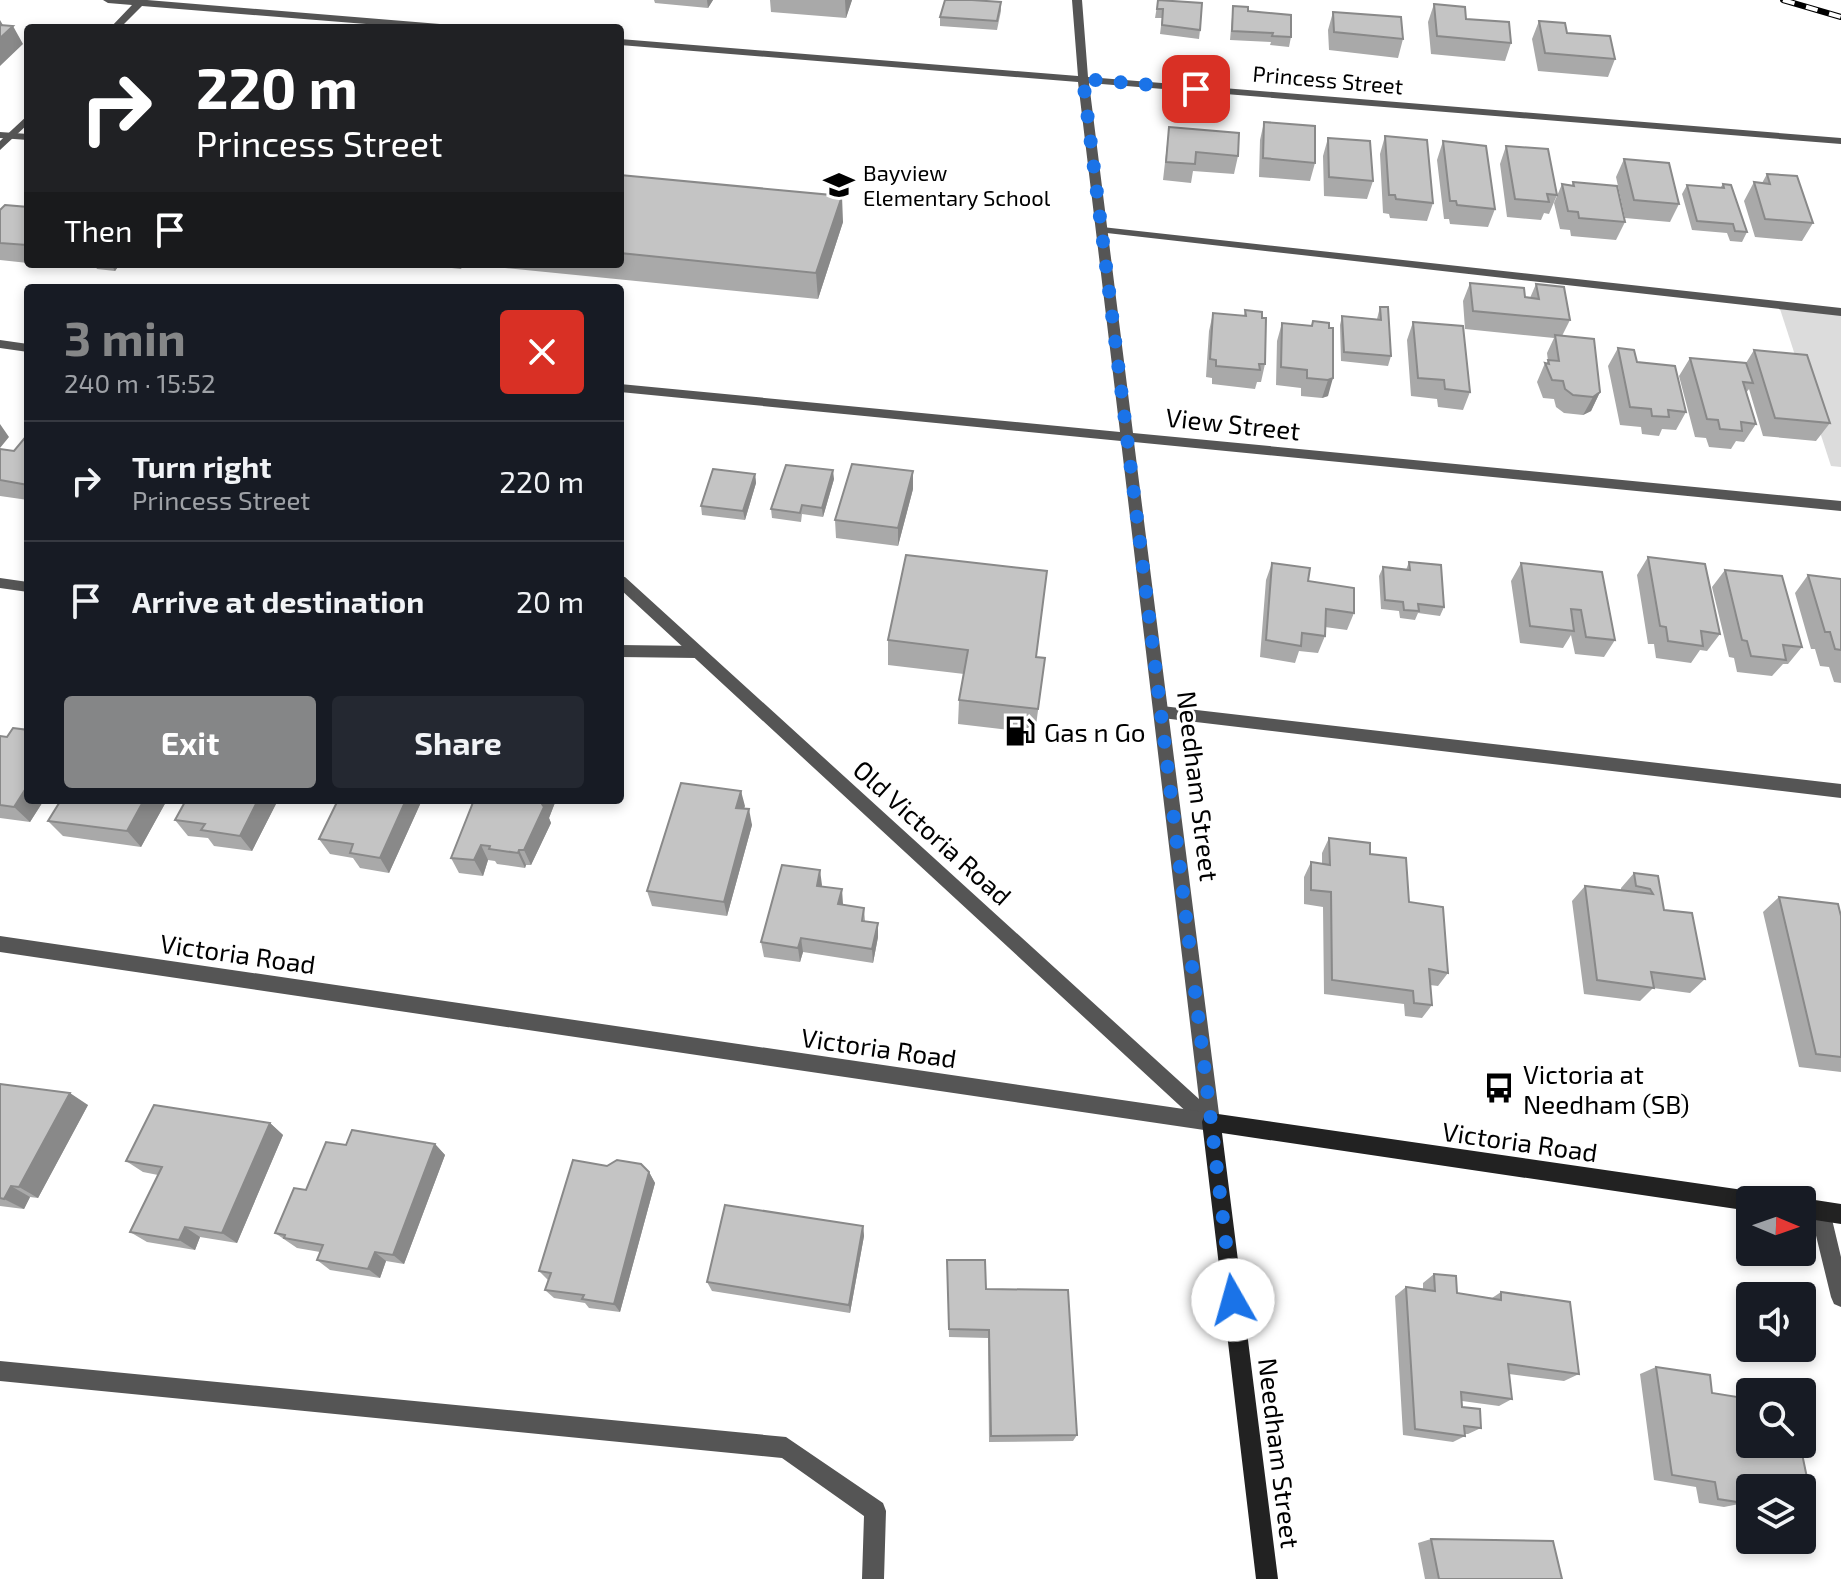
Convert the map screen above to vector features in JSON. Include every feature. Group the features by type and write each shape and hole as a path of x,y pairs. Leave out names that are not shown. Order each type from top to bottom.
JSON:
{"main road":[{"name":"Victoria Road","path":"1211,1122 1736,1199"},
{"name":"Needham Street","path":"1211,1122 1267,1579"},
{"path":"1816,1211 1841,1214"}],"street":[{"path":"108,0 406,24"},
{"name":"Needham Street","path":"1077,0 1083,79 1211,1122"},
{"path":"119,24 141,1"},
{"name":"Princess Street","path":"624,42 1841,141"},
{"path":"0,147 5,135 24,121"},
{"path":"1102,230 1841,312"},
{"path":"0,344 24,347"},
{"name":"View Street","path":"624,388 1841,506"},
{"path":"0,583 24,586"},
{"name":"Old Victoria Road","path":"624,585 1211,1122"},
{"path":"624,651 697,652"},
{"path":"1162,712 1841,791"},
{"name":"Victoria Road","path":"0,944 1211,1122"},
{"path":"1816,1224 1841,1297"},
{"path":"0,1371 786,1448 875,1511 873,1579"}],"shaded area":[{"path":"1780,309 1841,315 1841,467 1831,466"}],"building":[{"path":"945,0 1001,2 997,21 940,17"},
{"path":"1158,0 1202,3 1200,30 1162,25 1163,9 1157,9"},
{"path":"1434,4 1465,7 1466,19 1509,22 1511,43 1437,36"},
{"path":"1233,6 1248,7 1248,11 1291,15 1291,37 1232,31"},
{"path":"1333,12 1401,17 1403,39 1334,32"},
{"path":"1539,21 1565,23 1567,33 1610,36 1615,59 1545,53"},
{"path":"0,25 13,26 0,38"},
{"path":"1264,122 1315,126 1315,163 1263,158"},
{"path":"1169,127 1239,133 1238,156 1196,152 1195,164 1166,162"},
{"path":"1385,136 1427,140 1433,203 1396,199 1395,195 1389,195"},
{"path":"1328,138 1370,141 1373,181 1329,177"},
{"path":"1443,141 1486,146 1495,209 1457,205 1456,201 1450,201"},
{"path":"1506,146 1548,149 1557,195 1547,194 1549,202 1515,199"},
{"path":"1624,159 1669,163 1679,204 1634,200"},
{"path":"1767,174 1797,176 1813,223 1765,219 1754,182 1770,184"},
{"path":"624,175 842,196 816,273 624,253"},
{"path":"1573,182 1617,186 1625,222 1579,218 1578,212 1568,211 1562,184 1574,186"},
{"path":"1723,184 1731,185 1747,232 1735,231 1733,224 1697,221 1687,185 1724,188"},
{"path":"5,205 24,207 24,245 0,243 0,210"},
{"path":"1470,283 1524,288 1525,297 1539,299 1536,284 1564,287 1570,320 1473,311"},
{"path":"1380,307 1388,307 1391,356 1344,352 1342,316 1381,320"},
{"path":"1245,310 1262,312 1262,318 1266,318 1265,364 1259,364 1260,370 1216,366 1216,360 1210,359 1213,313 1246,316"},
{"path":"1313,321 1329,323 1329,328 1333,328 1333,378 1328,380 1307,378 1307,370 1281,367 1282,323 1312,326"},
{"path":"1413,322 1463,326 1470,392 1445,389 1444,380 1418,378"},
{"path":"1555,335 1594,339 1600,392 1593,397 1573,395 1565,389 1563,381 1552,380 1545,363 1549,364 1548,360 1559,361"},
{"path":"1618,348 1634,350 1637,362 1675,366 1686,412 1668,410 1669,417 1652,416 1651,409 1630,407"},
{"path":"1754,350 1807,355 1830,423 1775,418"},
{"path":"1690,358 1746,363 1753,383 1743,382 1756,424 1741,422 1742,431 1720,429 1718,420 1707,419"},
{"path":"24,439 24,484 0,480 0,449 14,451"},
{"path":"852,464 913,471 898,528 835,520"},
{"path":"786,465 833,470 822,508 802,505 800,513 771,509"},
{"path":"713,469 755,474 743,511 701,506"},
{"path":"906,555 1047,571 1036,657 1045,658 1038,709 959,700 968,650 888,640"},
{"path":"1648,557 1705,564 1720,634 1701,631 1703,646 1668,641 1666,627 1660,626"},
{"path":"1409,562 1441,565 1444,607 1418,604 1419,611 1404,610 1403,602 1385,600 1383,567 1410,570"},
{"path":"1272,563 1310,568 1308,581 1354,588 1354,613 1326,609 1325,636 1302,633 1301,646 1266,640"},
{"path":"1521,563 1602,572 1615,640 1586,637 1581,610 1571,609 1574,631 1530,626"},
{"path":"1725,570 1782,576 1802,647 1783,645 1786,660 1751,656 1747,641 1742,640"},
{"path":"1808,575 1841,579 1841,650 1835,649 1830,632 1825,632"},
{"path":"13,728 24,729 24,791 14,807 0,805 0,736 7,737"},
{"path":"681,783 741,791 736,808 749,809 724,902 647,891"},
{"path":"59,804 142,804 127,831 48,821"},
{"path":"184,804 256,804 240,836 201,830 205,824 175,820"},
{"path":"336,804 404,804 380,858 350,853 353,844 319,839"},
{"path":"472,804 542,804 544,807 524,850 518,853 481,845 474,860 451,858"},
{"path":"1329,838 1370,843 1370,854 1406,858 1409,902 1443,907 1448,973 1429,969 1432,1005 1414,1003 1413,991 1332,980 1331,892 1311,890 1311,862 1330,865"},
{"path":"782,865 820,870 817,886 842,889 838,904 864,908 862,921 878,923 872,949 801,938 798,948 761,942"},
{"path":"1634,873 1658,876 1664,910 1692,913 1705,979 1651,972 1654,988 1597,980 1585,886 1653,894 1650,889 1636,886"},
{"path":"1779,897 1838,904 1841,916 1841,1057 1816,1054"},
{"path":"0,1084 70,1093 19,1187 11,1186 4,1199 0,1198"},
{"path":"154,1105 270,1123 222,1233 185,1227 179,1240 130,1232 162,1167 126,1161"},
{"path":"352,1130 435,1144 393,1255 375,1252 368,1269 317,1260 323,1245 284,1238 285,1235 275,1233 294,1188 306,1190 326,1142 346,1145"},
{"path":"573,1160 607,1166 617,1160 641,1164 649,1172 614,1304 582,1299 584,1295 545,1290 551,1273 539,1271"},
{"path":"725,1205 863,1226 849,1305 707,1282"},
{"path":"947,1260 985,1260 986,1289 1068,1290 1077,1435 991,1436 989,1330 949,1329"},
{"path":"1434,1274 1456,1276 1457,1293 1501,1300 1501,1292 1570,1302 1579,1374 1508,1364 1512,1399 1461,1392 1462,1407 1480,1409 1481,1428 1464,1426 1465,1436 1415,1429 1406,1287 1435,1291"},
{"path":"1656,1367 1710,1375 1712,1393 1736,1397 1736,1458 1803,1458 1806,1474 1736,1474 1736,1502 1718,1499 1715,1482 1672,1475"},
{"path":"1431,1539 1553,1541 1562,1579 1439,1579"}],"railway":[{"path":"1783,0 1841,17"}],"place":[{"name":"Bayview Elementary School","path":"839,185"},
{"name":"Gas n Go","path":"1020,731"},
{"name":"Victoria at Needham (SB)","path":"1499,1088"}],"route":[{"path":"1196,89 1083,79 1233,1300"}]}
